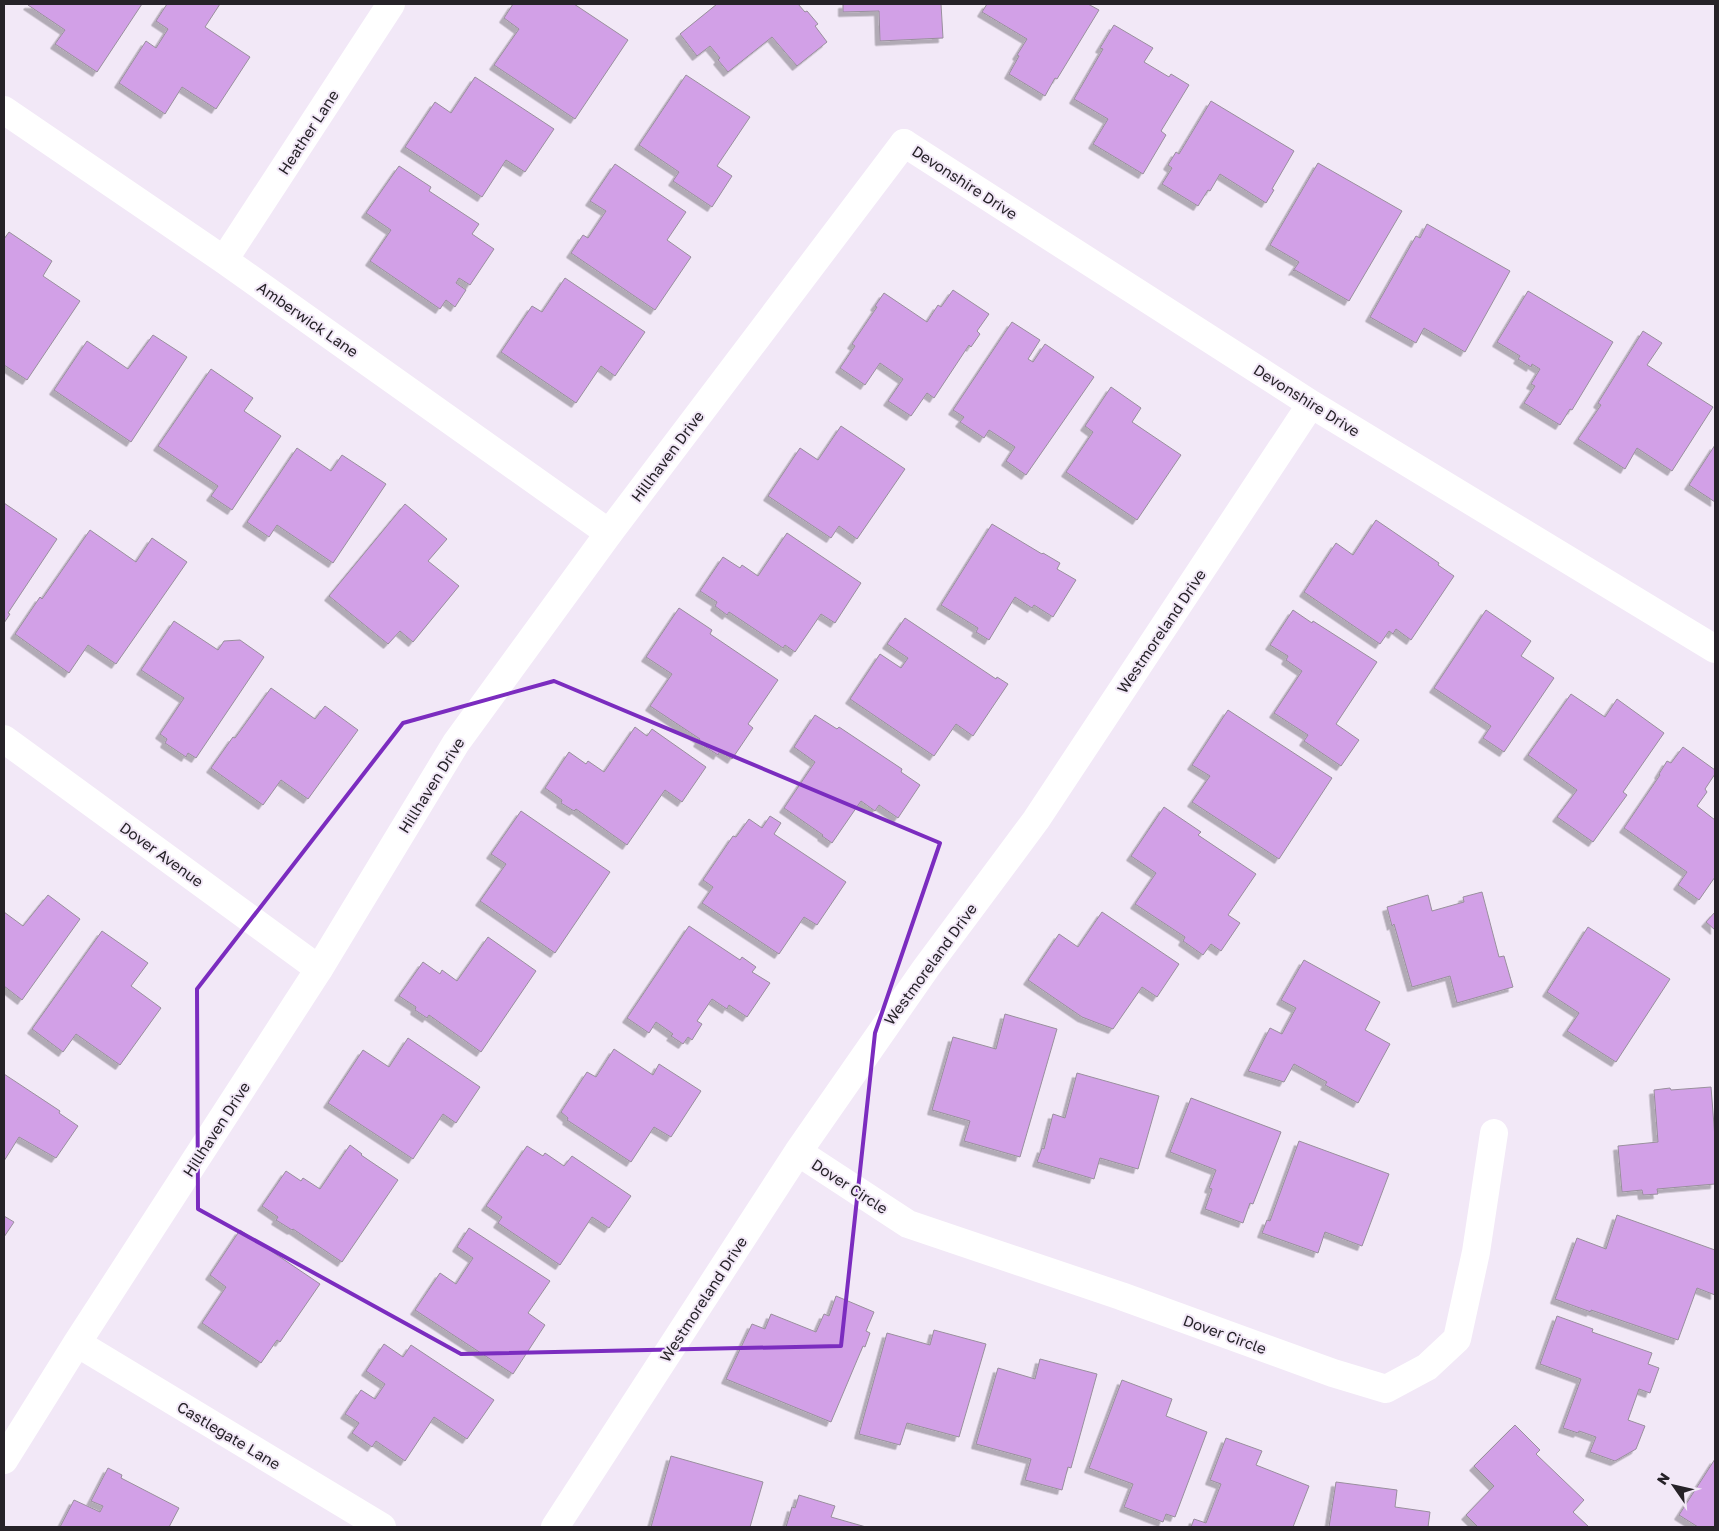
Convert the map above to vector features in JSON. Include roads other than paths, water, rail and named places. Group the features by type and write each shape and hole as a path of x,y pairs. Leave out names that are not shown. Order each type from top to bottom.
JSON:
{"street":[{"name":"Heather Lane","path":"224,260 391,4"},
{"name":"Amberwick Lane","path":"4,110 224,260 609,533"},
{"name":"Devonshire Drive","path":"904,143 1311,404 1715,649"},
{"name":"Hillhaven Drive","path":"4,1460 76,1343 319,969 456,744 609,533 904,143"},
{"name":"Westmoreland Drive","path":"555,1527 798,1152 926,968 1036,820 1311,404"},
{"name":"Dover Avenue","path":"4,739 319,969"},
{"name":"Dover Circle","path":"798,1152 908,1224 1121,1296 1333,1373 1386,1389 1427,1367 1458,1340 1476,1252 1494,1133"},
{"name":"Castlegate Lane","path":"76,1343 382,1527"}]}
